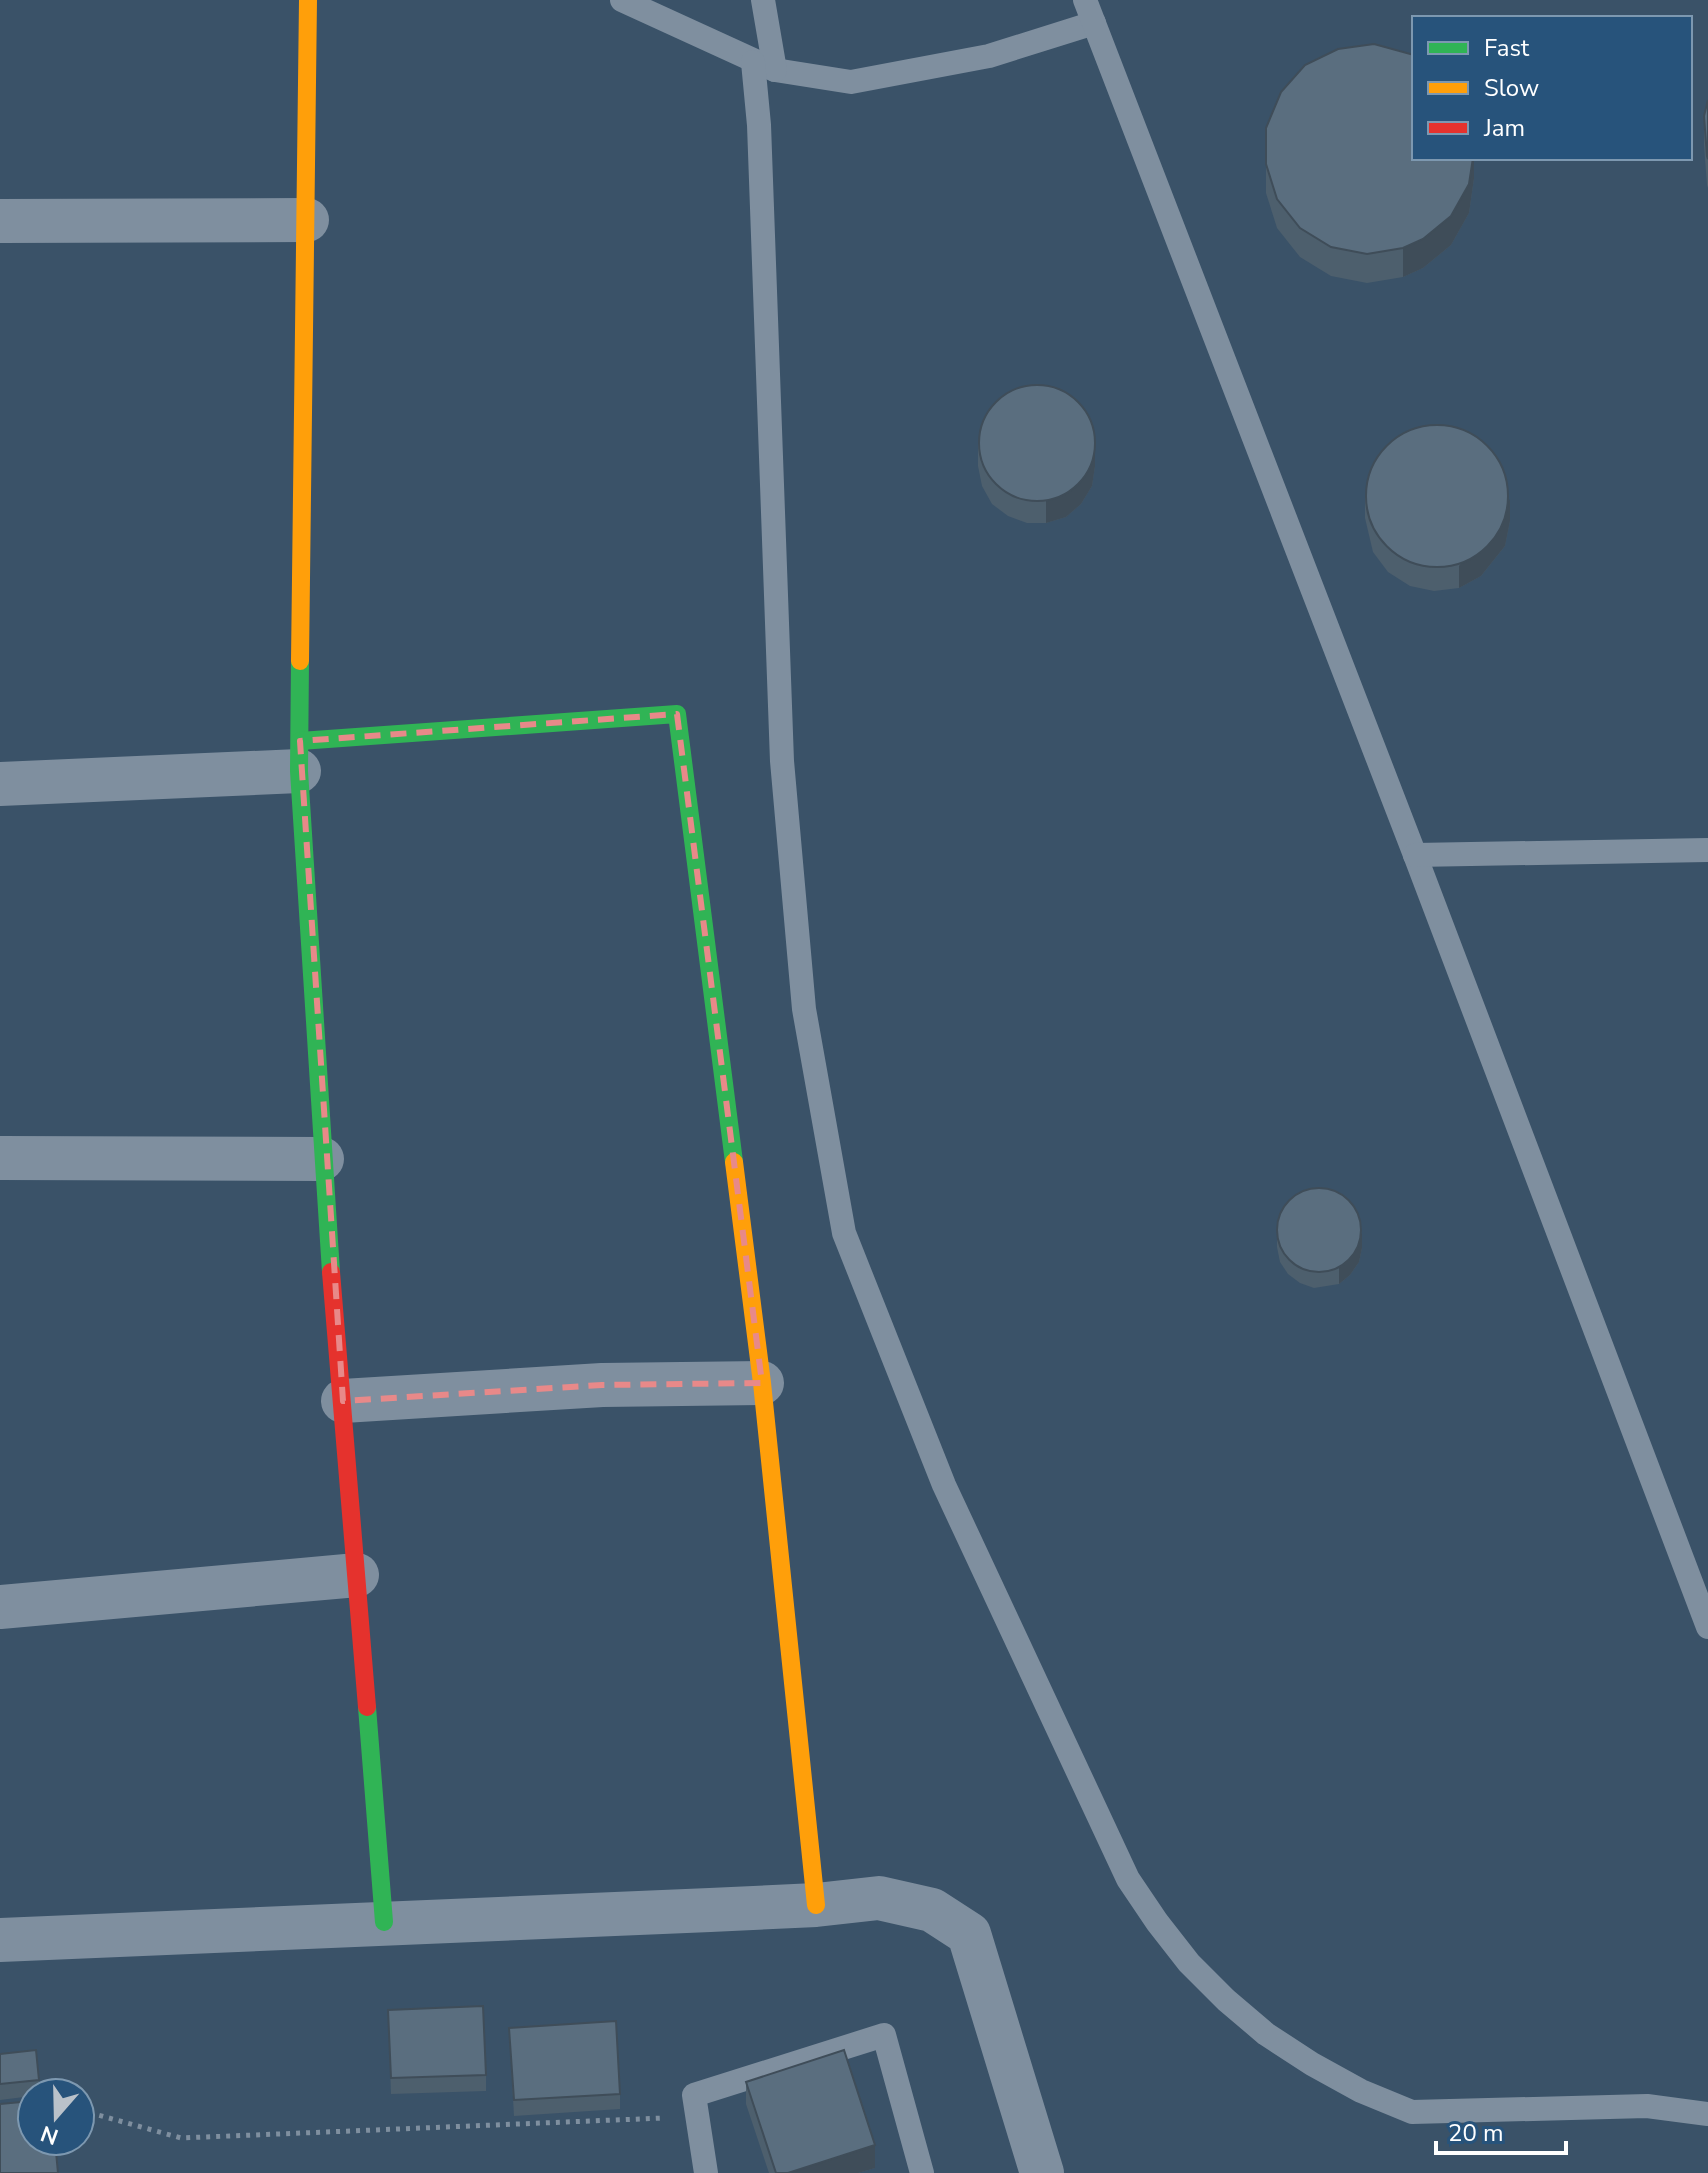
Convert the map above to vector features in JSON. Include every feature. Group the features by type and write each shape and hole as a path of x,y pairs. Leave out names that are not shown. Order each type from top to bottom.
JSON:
{"street":[{"path":"308,0 300,756 322,1159 384,1922"},
{"path":"0,221 307,220"},
{"path":"0,784 300,756 677,714 762,1383 816,1905"},
{"path":"0,1158 322,1159"},
{"path":"343,1401 602,1385 762,1383"},
{"path":"0,1607 357,1575"},
{"path":"0,1940 816,1905 879,1898 932,1910 969,1934 1042,2173"}],"lane":[{"path":"622,0 764,66 851,82 989,56 1094,23"},
{"path":"763,0 764,66 759,125 782,761 804,1009 844,1233 944,1485 1128,1879 1189,1963 1266,2034 1361,2091 1412,2112 1647,2106 1708,2114"},
{"path":"1085,0 1415,855 1708,1627"},
{"path":"1415,855 1708,850"},
{"path":"706,2173 694,2095 884,2035 922,2173"}],"path":[{"path":"96,2114 181,2138 698,2116"}],"highlighted area":[{"path":"677,714 762,1383 602,1385 343,1401 300,741"}],"building":[{"path":"1374,44 1412,54 1412,160 1473,160 1469,184 1451,216 1423,239 1403,248 1367,254 1331,247 1300,228 1277,199 1266,164 1266,128 1281,92 1305,65 1338,49"},
{"path":"1708,100 1708,159 1704,116"},
{"path":"1037,385 1059,390 1078,402 1090,421 1095,443 1090,465 1078,484 1059,496 1037,501 1015,496 996,484 984,465 979,443 984,421 996,402 1015,390"},
{"path":"1437,425 1464,430 1488,445 1503,469 1508,496 1503,523 1488,547 1464,562 1437,567 1410,562 1386,547 1371,523 1366,496 1371,469 1386,445 1410,430"},
{"path":"1319,1188 1335,1191 1349,1200 1358,1214 1361,1230 1358,1246 1349,1260 1335,1269 1319,1272 1303,1269 1289,1260 1280,1246 1277,1230 1280,1214 1289,1200 1303,1191"},
{"path":"483,2006 486,2075 391,2078 388,2010"},
{"path":"616,2021 620,2094 514,2100 509,2028"},
{"path":"36,2050 39,2077 16,2077 16,2082 0,2084 0,2054"},
{"path":"844,2050 875,2145 788,2173 776,2173 746,2082"},
{"path":"16,2102 16,2157 56,2157 58,2173 0,2173 0,2104"}],"traffic: fast":[{"path":"300,661 299,771 331,1272"},
{"path":"300,741 677,714 734,1162"},
{"path":"367,1707 384,1922"}],"traffic: slow":[{"path":"300,661 308,0"},
{"path":"734,1162 762,1383 816,1905"}],"traffic: jam":[{"path":"331,1272 367,1707"}]}
